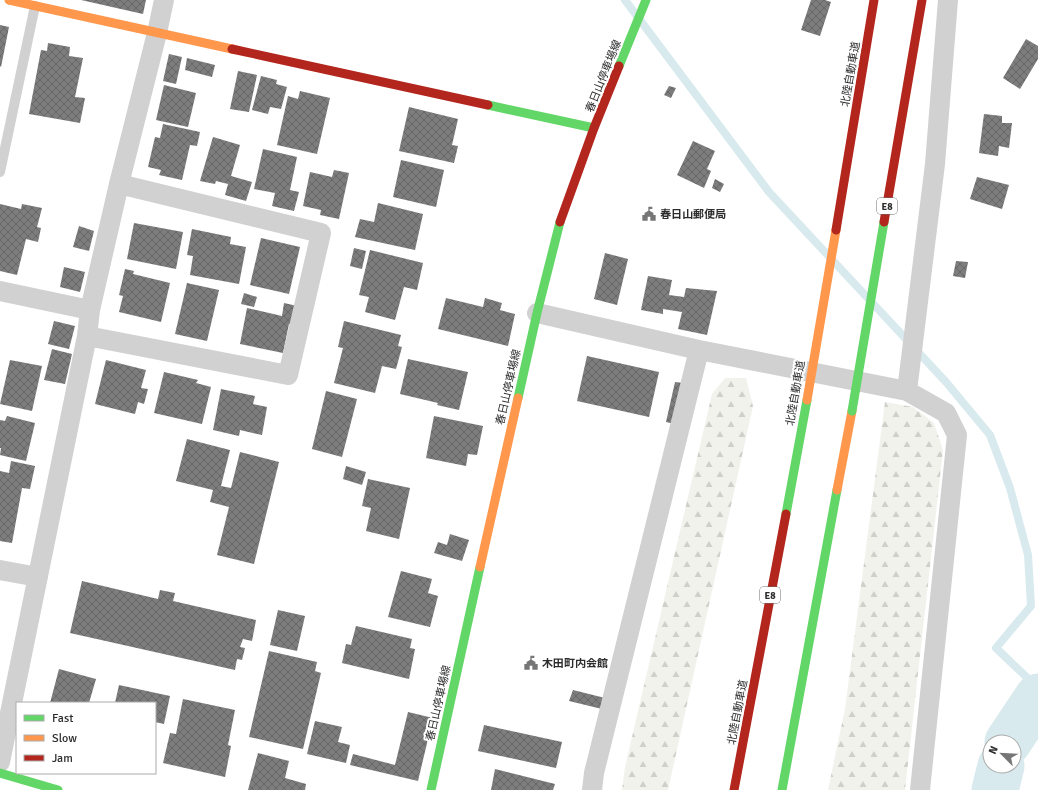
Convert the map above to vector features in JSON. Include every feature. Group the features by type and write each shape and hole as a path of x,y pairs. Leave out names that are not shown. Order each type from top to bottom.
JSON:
{"main road":[{"path":"9,0 594,128"},
{"name":"春日山停車場線","path":"431,790 537,313 561,219 594,128 646,0"},
{"name":"北陸自動車道","path":"734,790 807,400 874,0"},
{"name":"E8","path":"782,790 852,411 922,0"},
{"path":"0,774 58,790"}],"street":[{"path":"0,762 87,336 90,310 164,0"},
{"path":"906,391 935,164 948,0"},
{"path":"87,336 288,375 321,234 119,184"},
{"path":"0,290 90,310"},
{"path":"537,313 698,350 906,391 946,413 957,435 920,790"},
{"path":"592,790 594,773 698,350"},
{"path":"0,570 38,577"}],"lane":[{"path":"0,172 35,6"}],"green space":[{"path":"725,378 746,378 753,406 668,790 622,790 625,767 712,394"},
{"path":"885,402 913,407 934,423 943,450 905,790 828,790 845,709"}],"building":[{"path":"81,0 146,0 143,14"},
{"path":"811,0 825,0 831,2 820,36 801,30"},
{"path":"0,25 9,27 1,67 0,66"},
{"path":"1026,39 1038,46 1038,59 1020,89 1003,78"},
{"path":"48,43 70,47 69,56 83,58 75,97 85,98 80,123 29,114 41,50 47,51"},
{"path":"169,54 182,57 176,84 163,81"},
{"path":"187,58 215,65 212,77 185,70"},
{"path":"238,71 257,75 249,112 230,109"},
{"path":"261,76 277,80 276,84 287,87 281,109 270,107 268,114 252,110"},
{"path":"164,85 196,93 188,127 156,120"},
{"path":"669,86 676,88 671,98 664,95"},
{"path":"300,91 330,98 317,154 277,145 288,96 298,99"},
{"path":"409,107 458,119 452,145 458,146 454,163 399,151"},
{"path":"984,114 1002,116 1002,123 1012,123 1009,148 999,146 998,156 979,153"},
{"path":"163,124 200,132 197,146 190,145 182,180 159,175 161,170 148,167 155,137 160,138"},
{"path":"213,137 240,145 231,176 252,182 246,201 225,195 228,184 216,181 215,184 200,181"},
{"path":"693,141 715,151 707,169 711,171 704,188 677,175"},
{"path":"263,149 297,157 290,190 299,192 294,211 272,206 275,193 254,189"},
{"path":"401,160 444,170 436,207 393,197"},
{"path":"334,170 349,173 339,219 320,215 321,210 303,206 310,172 332,177"},
{"path":"977,177 1009,185 1002,209 970,199"},
{"path":"715,179 724,184 720,192 712,188"},
{"path":"378,203 423,214 415,250 355,237 360,219 374,222"},
{"path":"0,204 21,209 22,204 42,208 37,227 41,228 38,242 26,239 17,275 0,271"},
{"path":"134,223 183,232 176,269 127,259"},
{"path":"79,226 94,231 89,251 73,247"},
{"path":"192,229 231,237 230,244 246,247 239,284 190,275 193,256 187,255"},
{"path":"261,238 300,247 289,294 250,285"},
{"path":"354,248 366,251 362,269 350,266"},
{"path":"370,250 423,263 417,290 404,287 395,320 365,312 369,297 359,295"},
{"path":"605,253 628,259 617,305 594,299"},
{"path":"956,261 968,262 965,278 953,276"},
{"path":"64,267 85,272 80,292 60,287"},
{"path":"125,269 134,271 133,274 170,283 161,322 119,312 123,296 119,295"},
{"path":"648,276 672,280 669,295 684,297 686,288 717,291 707,335 678,329 682,312 663,309 663,314 641,310"},
{"path":"187,283 219,290 207,341 175,334"},
{"path":"244,293 257,297 254,307 241,304"},
{"path":"446,298 483,307 485,298 502,303 500,310 515,314 508,346 438,329"},
{"path":"284,303 302,307 297,326 289,324 283,353 240,344 247,308 282,316"},
{"path":"54,321 75,326 69,349 48,344"},
{"path":"344,321 401,335 398,346 402,347 396,369 382,366 375,393 334,383 343,348 338,347"},
{"path":"52,349 72,354 65,384 44,380"},
{"path":"587,356 659,372 649,417 577,401"},
{"path":"408,359 468,372 459,410 437,405 438,403 400,394"},
{"path":"10,360 42,366 32,411 0,404"},
{"path":"106,360 146,370 141,388 148,389 144,404 138,402 135,414 95,404"},
{"path":"164,372 198,380 196,383 211,387 202,424 154,413"},
{"path":"675,382 684,383 675,424 666,422"},
{"path":"221,389 255,396 253,404 267,407 262,435 240,430 239,436 213,430"},
{"path":"326,391 357,399 342,457 312,449"},
{"path":"7,416 35,423 26,461 0,455 0,420 5,421"},
{"path":"434,416 483,426 477,455 468,454 466,466 426,458"},
{"path":"187,439 230,450 221,486 231,488 240,452 279,462 254,564 217,555 229,507 210,502 213,490 176,481"},
{"path":"11,461 35,466 30,489 22,488 12,543 0,541 0,471 9,473"},
{"path":"346,466 366,472 362,485 343,479"},
{"path":"368,479 410,488 399,539 366,531 371,508 362,506"},
{"path":"450,534 469,540 462,561 434,553 438,542 447,545"},
{"path":"401,571 432,579 428,593 438,596 430,627 388,617"},
{"path":"82,581 158,599 160,590 175,593 173,601 256,620 252,641 243,639 240,647 245,648 242,660 237,659 235,670 70,633"},
{"path":"278,610 305,616 297,651 270,645"},
{"path":"356,626 412,639 410,648 415,649 409,679 342,663 346,644 351,645"},
{"path":"269,651 317,662 315,671 321,673 303,749 249,737"},
{"path":"59,669 96,679 89,702 50,702"},
{"path":"119,685 170,696 164,724 156,722 156,702 115,702"},
{"path":"573,690 605,698 602,709 569,701"},
{"path":"183,699 235,710 228,745 231,746 225,777 163,763 170,733 176,734"},
{"path":"408,712 433,718 418,781 350,765 353,754 395,765"},
{"path":"315,721 342,727 338,742 350,745 346,763 307,754"},
{"path":"484,725 562,742 556,768 478,751"},
{"path":"258,753 289,761 285,778 306,784 305,790 248,790"},
{"path":"495,769 555,784 553,790 491,790"}],"waterway":[{"path":"625,0 769,192 946,382 990,435 1010,488 1028,555 1031,606 996,648 1038,688"},
{"path":"1013,734 1038,697"},
{"path":"1022,738 1038,736"},
{"path":"995,790 999,774"}],"traffic: fast":[{"path":"619,66 646,0"},
{"path":"488,105 594,128"},
{"path":"518,398 537,313 560,222"},
{"path":"852,411 884,222"},
{"path":"786,514 807,400"},
{"path":"782,790 837,490"},
{"path":"431,790 480,567"},
{"path":"0,773 58,790"}],"traffic: slow":[{"path":"9,0 232,49"},
{"path":"807,400 836,230"},
{"path":"480,567 518,398"},
{"path":"837,490 852,411"}],"traffic: jam":[{"path":"836,230 874,0"},
{"path":"884,222 922,0"},
{"path":"232,49 488,105"},
{"path":"560,222 594,128 619,66"},
{"path":"734,790 786,514"}],"place":[{"name":"春日山郵便局","path":"649,214"},
{"name":"木田町内会館","path":"531,663"}]}
